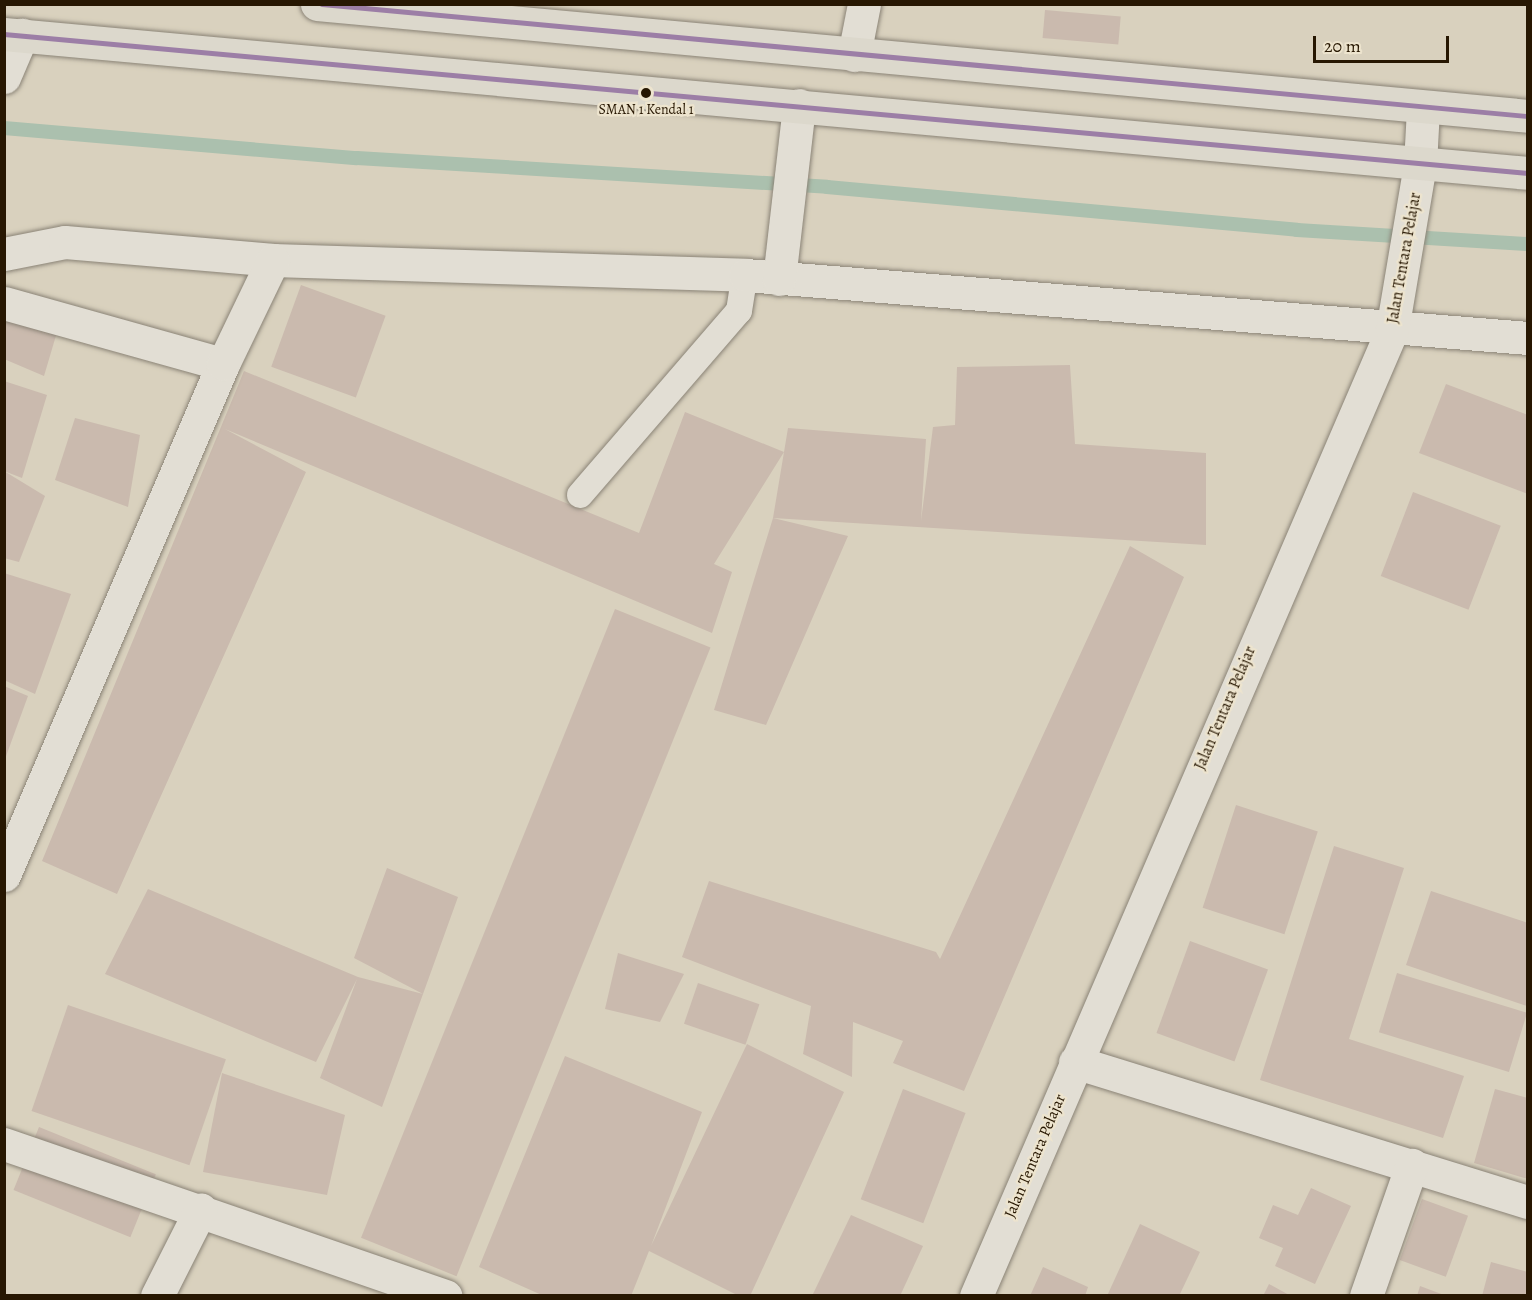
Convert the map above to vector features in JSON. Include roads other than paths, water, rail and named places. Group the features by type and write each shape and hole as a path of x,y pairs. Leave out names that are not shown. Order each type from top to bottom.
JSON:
{"highway":[{"path":"317,4 1527,116"},
{"path":"13,35 1527,173"}],"street":[{"path":"854,55 864,4"},
{"path":"4,77 13,35"},
{"path":"781,265 799,105"},
{"name":"Jalan Tentara Pelajar","path":"976,1296 1074,1062 1394,318 1420,164 1423,108"},
{"path":"4,254 66,242 273,260 746,274 781,265 1394,318 1527,338"},
{"path":"8,855 222,364 273,260"},
{"path":"4,303 222,364"},
{"path":"1074,1062 1527,1202"},
{"path":"4,1144 201,1209 446,1296"},
{"path":"1366,1296 1412,1165"},
{"path":"158,1296 201,1209"}],"lane":[{"path":"580,495 739,311 746,274"}],"waterway":[{"path":"4,128 357,158 827,187 1297,230 1528,244"}],"place":[{"name":"SMAN 1 Kendal 1","path":"646,93"}]}
